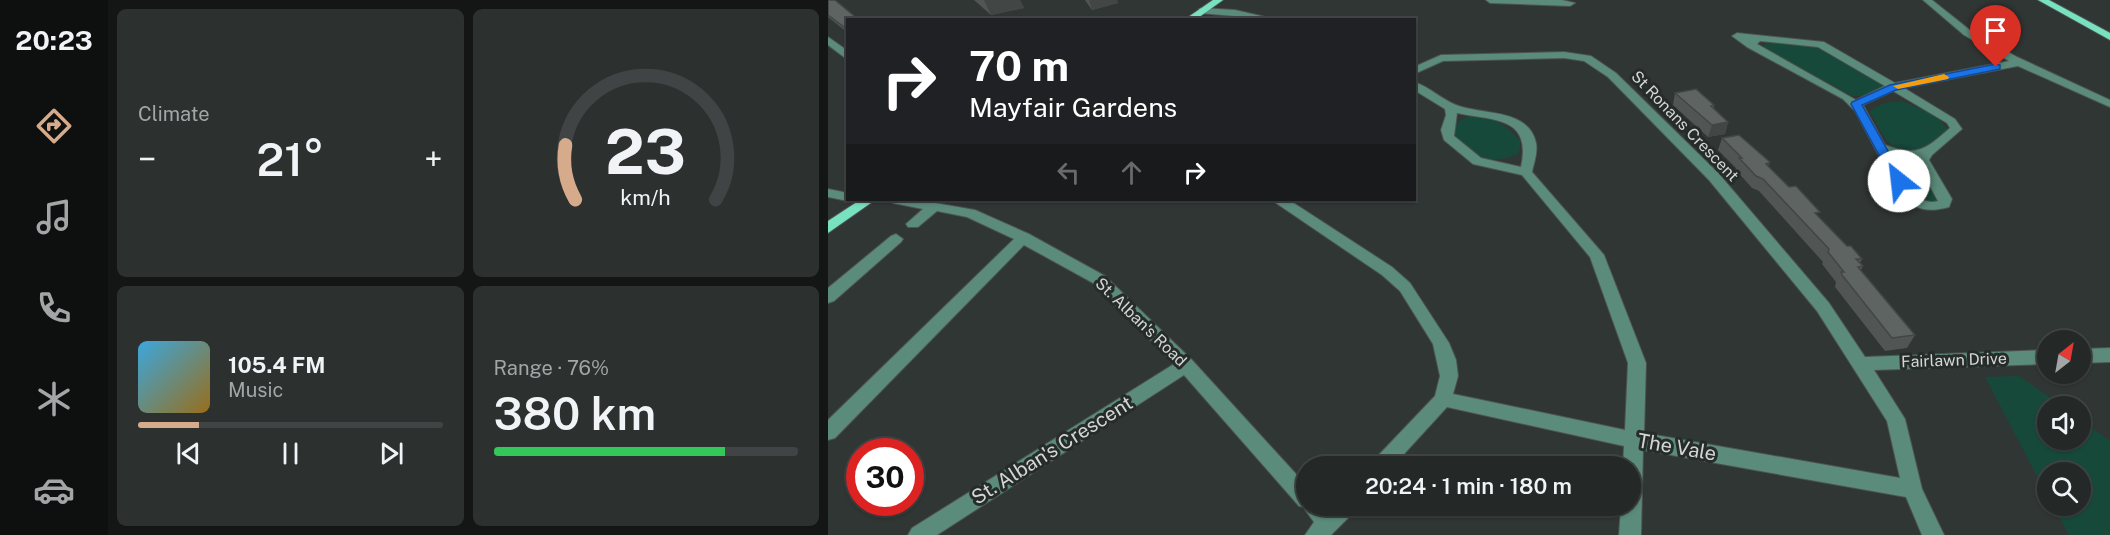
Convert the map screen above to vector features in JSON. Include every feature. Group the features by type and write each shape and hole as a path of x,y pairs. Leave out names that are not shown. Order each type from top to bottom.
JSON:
{"main road":[{"path":"1191,18 1221,0"},
{"path":"2042,0 2110,37"},
{"path":"828,228 867,201"}],"street":[{"path":"1221,0 1235,13"},
{"path":"1491,0 1570,3"},
{"path":"1927,0 1956,25 2019,62 2110,104"},
{"path":"1202,11 1235,13 1250,18"},
{"path":"828,40 846,55"},
{"path":"1756,42 1820,44 1893,87 1956,126 1956,129 1926,154 1923,160 1945,199 1944,204 1938,207 1923,206 1908,198 1856,104 1756,42"},
{"name":"St Ronans Crescent","path":"1416,70 1432,62 1449,58 1564,55 1587,58 1612,75 1714,177 1822,307 1896,419 1912,489 1933,535"},
{"path":"1856,104 1893,87 2019,62"},
{"path":"1416,86 1450,107 1492,114 1518,126 1530,145 1526,172"},
{"path":"1450,107 1452,115 1447,130 1448,137 1477,161 1526,172 1596,255 1637,363 1630,535"},
{"path":"1880,147 1904,155 1926,154"},
{"path":"828,193 846,197"},
{"name":"St. Alban's Road","path":"904,201 970,213 1024,237 1100,280 1139,316 1186,365 1296,488"},
{"path":"1282,201 1387,271 1405,287 1442,343 1449,376 1443,399 1390,456"},
{"path":"913,224 935,206"},
{"path":"828,432 1024,237"},
{"path":"828,297 896,239"},
{"path":"2091,356 2110,355"},
{"name":"Fairlawn Drive","path":"1860,364 2037,357"},
{"name":"St. Alban's Crescent","path":"919,535 1186,365"},
{"name":"The Vale","path":"1443,399 1635,440 1912,489"},
{"path":"1323,529 1336,516"}],"green space":[{"path":"1768,42 1808,44 1885,86 1865,96 1852,96 1763,47"},
{"path":"1902,101 1936,115 1949,131 1920,153 1893,146 1888,142 1870,112 1880,105"},
{"path":"1471,116 1493,120 1509,129 1520,140 1517,155 1489,159 1466,148 1452,134 1459,122"},
{"path":"1907,159 1919,163 1941,198 1935,205 1924,201 1897,160"},
{"path":"2019,376 2048,396 2037,396 2037,450 2091,450 2091,427 2110,441 2110,535 2069,535 2059,516 2091,516 2091,462 2037,462 2037,476 1985,377"}],"building":[{"path":"828,0 835,0 857,18 846,18 846,28 828,15"},
{"path":"1696,89 1728,122 1712,125 1675,93"},
{"path":"1739,135 1770,162 1766,164 1789,187 1796,186 1820,212 1815,213 1847,246 1851,246 1862,259 1856,259 1863,266 1858,267 1915,335 1892,338 1842,275 1841,272 1844,272 1828,252 1829,249 1763,179 1756,176 1722,138"}],"slow traffic":[{"path":"1898,86 1944,77"}],"route":[{"path":"1899,181 1856,104 1893,87 1996,67"}]}
